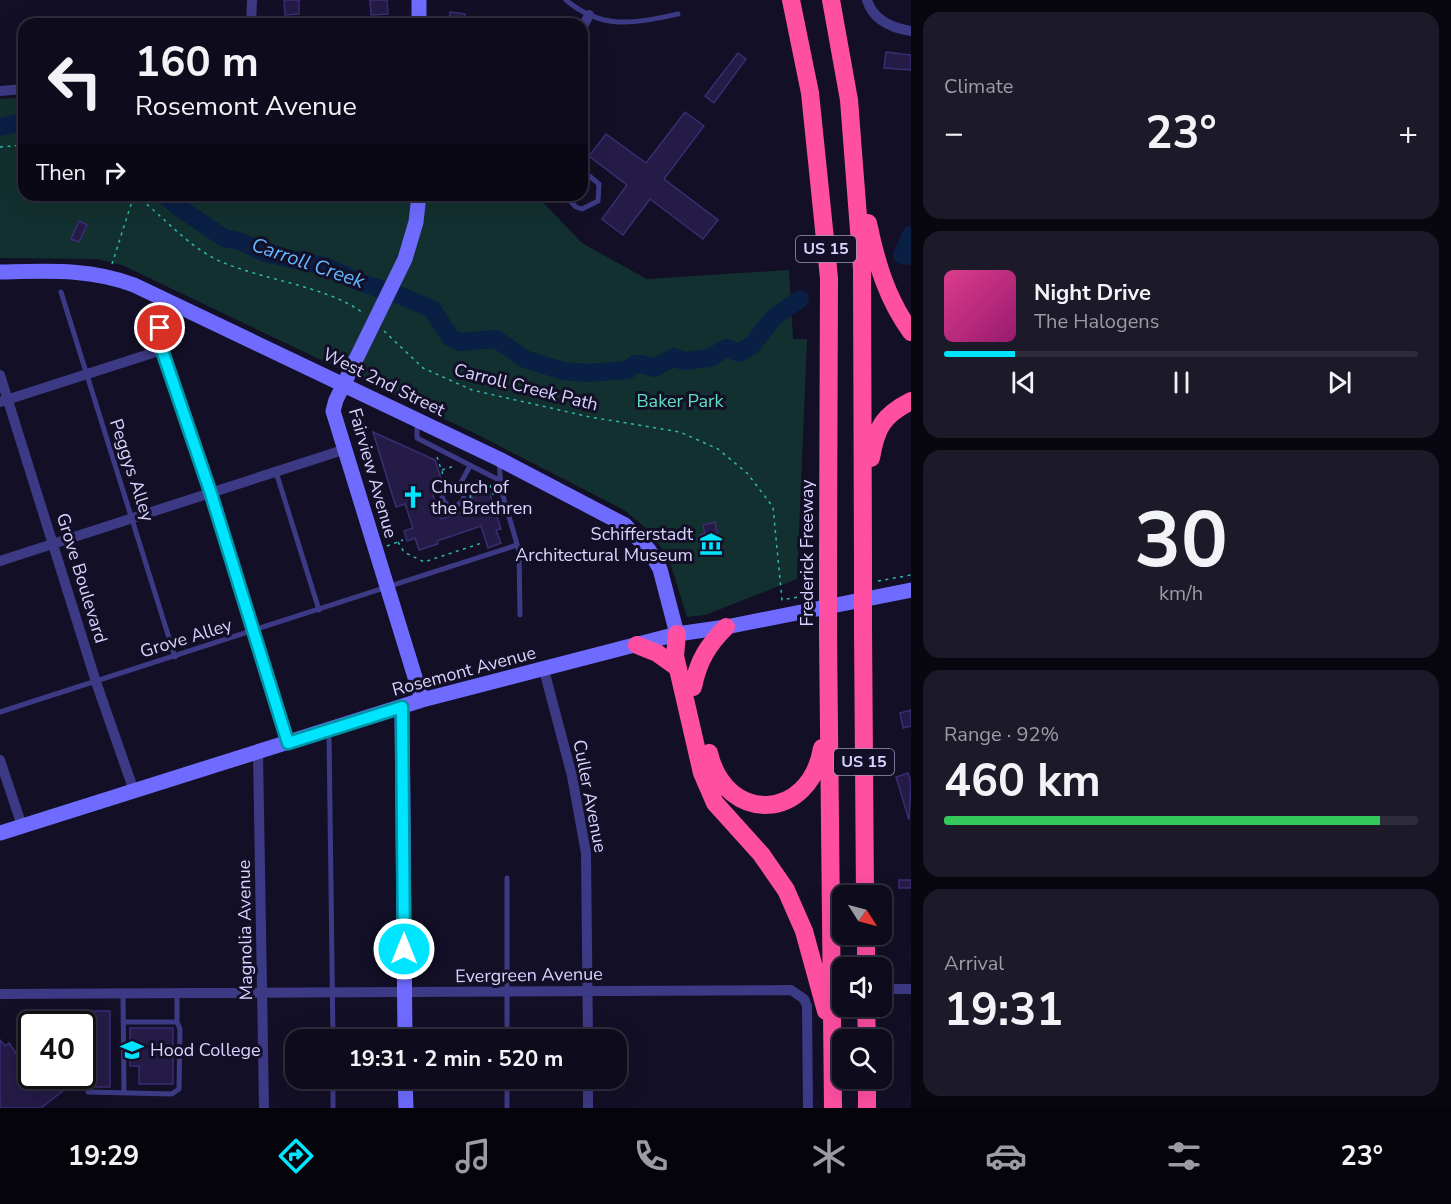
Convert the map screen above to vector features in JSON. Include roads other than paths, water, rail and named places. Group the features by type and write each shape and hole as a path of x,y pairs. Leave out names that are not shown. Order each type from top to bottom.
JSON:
{"highway":[{"name":"Frederick Freeway","path":"791,0 810,93 829,278 828,717 832,1030"},
{"name":"US 15","path":"831,0 849,100 862,269 866,885"},
{"path":"849,100 860,153 867,219 875,255 891,299 911,332"},
{"path":"862,531 874,435 884,419 897,408 911,401"},
{"path":"693,687 696,668 705,651 726,627"},
{"path":"677,634 675,656 708,790 723,813 774,871 790,897 804,931 832,1030"},
{"path":"677,634 693,687 712,768 727,790 747,802 759,805 783,802 804,790 817,770 828,717"},
{"path":"637,645 657,653 678,668"},
{"name":"Frederick Freeway","path":"833,1089 833,1108"},
{"path":"867,1089 867,1108"}],"street":[{"path":"251,18 252,0"},
{"path":"419,0 419,18"},
{"path":"867,0 877,16 890,26 911,31"},
{"path":"0,91 18,90"},
{"name":"Fairview Avenue","path":"418,201 414,232 396,279 333,411 343,450 422,700"},
{"name":"West 2nd Street","path":"0,272 76,271 108,276 169,301 499,459 600,510 639,537 660,569 677,634"},
{"path":"169,301 160,328 162,350 211,494 288,743"},
{"path":"4,401 162,350"},
{"name":"Grove Boulevard","path":"0,375 4,401 54,544 96,682 134,791"},
{"path":"0,561 343,450"},
{"name":"Rosemont Avenue","path":"0,833 422,700 677,634 726,627 911,590"},
{"name":"Culler Avenue","path":"544,670 572,776 586,853 588,1029"},
{"path":"402,707 405,1029"},
{"name":"Magnolia Avenue","path":"258,752 264,1108"},
{"path":"0,760 22,826"},
{"path":"894,989 911,988"},
{"name":"Evergreen Avenue","path":"0,994 791,990 804,999 807,1006 808,1108"},
{"path":"405,1089 406,1108"},
{"path":"588,1089 588,1108"}],"lane":[{"path":"566,0 589,15 616,24 637,23 678,14"},
{"path":"570,201 582,209 598,201 599,184 588,175"},
{"name":"Peggys Alley","path":"61,292 175,657"},
{"path":"416,419 417,438 456,463 470,466 499,480"},
{"path":"499,459 499,480 518,548 520,615"},
{"path":"459,486 470,466"},
{"path":"276,472 319,610"},
{"path":"447,486 459,486 464,493 463,501 452,506 445,502 443,493 447,486"},
{"name":"Grove Alley","path":"0,712 518,548"},
{"path":"329,730 333,1029"},
{"path":"507,878 507,1029"},
{"path":"123,994 124,1093"},
{"path":"88,1092 172,1094 179,1089 180,1029 177,1022 177,994"},
{"path":"123,1022 177,1022"},
{"path":"333,1089 333,1108"},
{"path":"507,1089 507,1108"}],"waterway":[{"name":"Carroll Creek","path":"0,127 18,123"},
{"name":"Carroll Creek","path":"172,201 224,238 242,242 265,253 328,267 354,280 432,309 451,338 459,342 496,339 525,359 563,371 588,373 628,370 635,364 654,368 674,357 683,361 710,358 726,348 740,353 753,344 773,318 800,299"},
{"path":"911,235 902,255 911,256"}],"place":[{"name":"Church of the Brethren","path":"413,497"},
{"name":"Schifferstadt Architectural Museum","path":"711,544"},
{"name":"Hood College","path":"132,1050"}],"park label":[{"name":"Baker Park","path":"680,401"}]}
